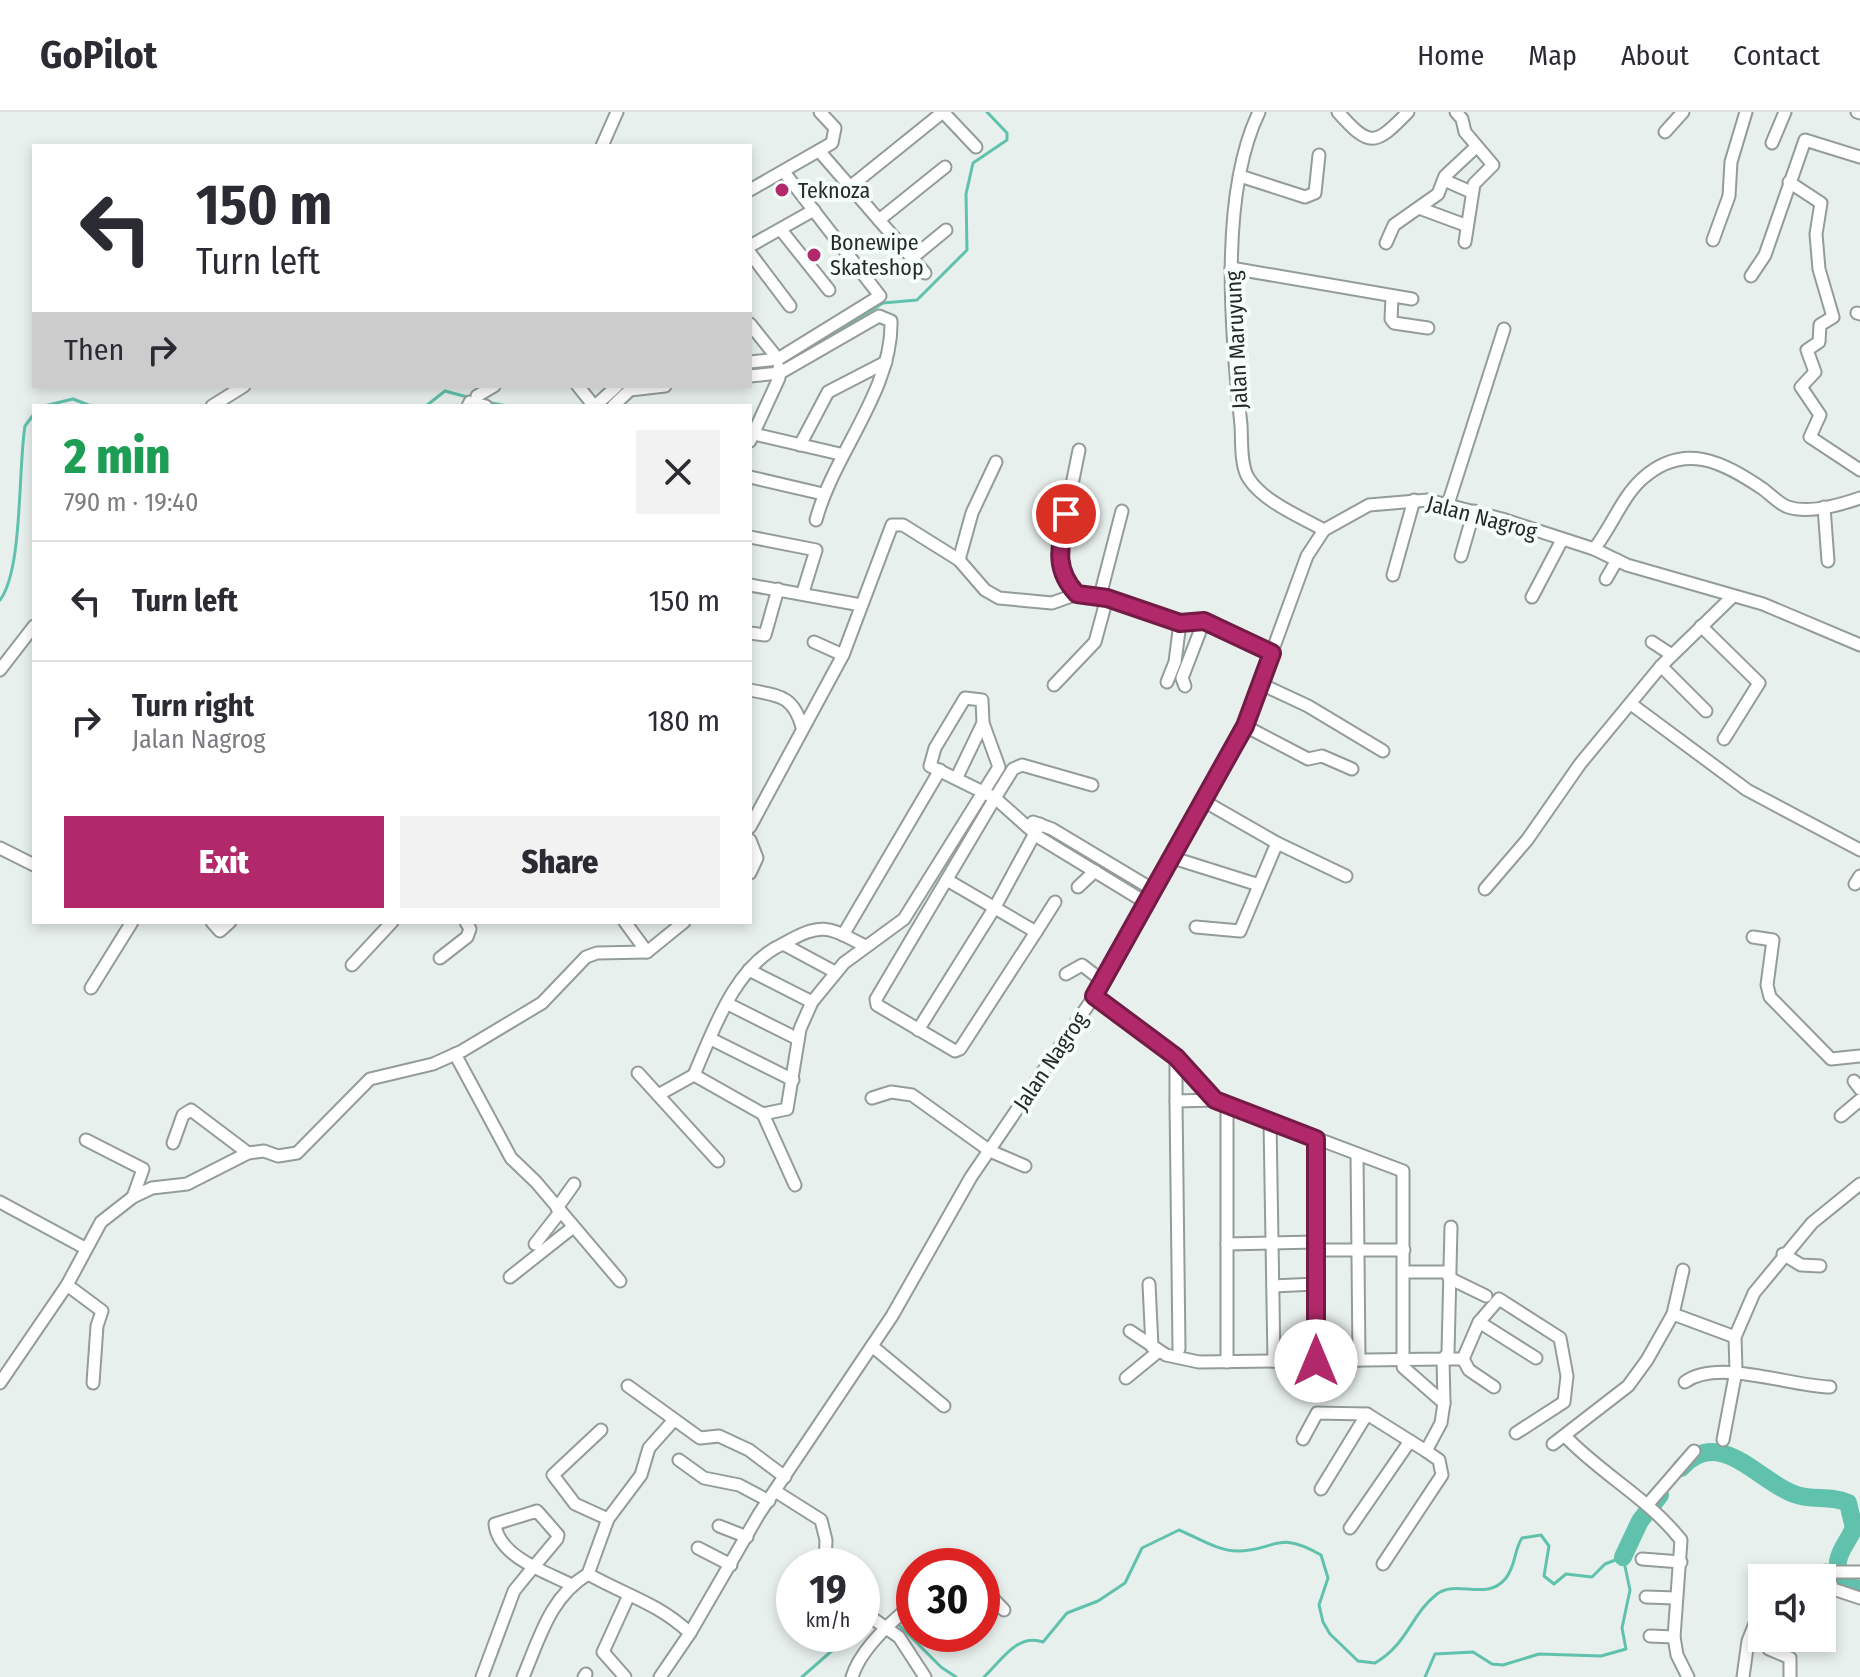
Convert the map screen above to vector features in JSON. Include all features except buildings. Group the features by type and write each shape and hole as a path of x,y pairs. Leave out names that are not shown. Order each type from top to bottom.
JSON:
{"street":[{"path":"603,144 617,112"},
{"path":"752,189 820,152 835,140 836,132 820,112"},
{"path":"851,186 943,112 976,147"},
{"name":"Jalan Maruyung","path":"1259,112 1243,147 1231,268 1237,387 1248,478 1295,514 1324,530"},
{"path":"1339,112 1357,134 1373,140 1382,137 1408,112"},
{"path":"1456,112 1465,132 1493,165 1474,184 1471,192 1465,242"},
{"path":"1665,132 1683,112"},
{"path":"1713,240 1729,196 1731,162 1746,112"},
{"path":"1772,143 1785,112"},
{"path":"1751,276 1765,255 1789,182 1807,140 1860,157"},
{"path":"1386,243 1394,225 1438,194 1444,180 1476,147"},
{"path":"820,152 925,273"},
{"path":"1240,176 1305,197 1315,193 1319,155"},
{"path":"879,220 945,167"},
{"path":"752,362 778,359 880,294 784,172"},
{"path":"1444,180 1471,192"},
{"path":"1789,182 1821,203 1816,234 1819,269 1833,317 1820,325 1819,342 1808,348 1815,372 1801,387 1820,415 1810,437 1860,470"},
{"path":"1419,208 1465,225"},
{"path":"752,245 814,210"},
{"path":"781,230 829,290"},
{"path":"912,258 946,230"},
{"path":"752,256 790,306"},
{"path":"1231,268 1276,278 1363,288 1392,298 1412,299"},
{"path":"1392,298 1391,319 1394,323 1428,328"},
{"path":"752,376 780,373 879,316 889,318 892,325 886,362 877,388 840,454 816,520"},
{"path":"752,326 778,359 780,373 752,438 840,454"},
{"path":"1448,504 1504,329"},
{"path":"800,445 828,392 886,362"},
{"path":"215,404 241,388"},
{"path":"472,401 491,388"},
{"path":"580,388 592,404"},
{"path":"596,404 615,388"},
{"path":"615,404 630,390 648,388"},
{"path":"1077,594 1062,575 1058,554 1079,450"},
{"path":"1594,549 1640,480 1666,463 1682,457 1716,461 1786,506 1824,507 1860,498"},
{"path":"959,560 972,513 996,462"},
{"path":"752,477 823,494"},
{"path":"1393,575 1414,500"},
{"name":"Jalan Nagrog","path":"660,1677 772,1496 872,1346 990,1151 1104,982 1152,889 1245,726 1307,556 1324,530 1335,520 1369,505 1414,500 1448,504 1594,549 1617,560 1731,598 1763,604 1860,645"},
{"path":"1824,507 1828,561"},
{"path":"1054,685 1095,642 1122,511"},
{"path":"1461,556 1474,511"},
{"path":"752,823 843,655 892,525 903,525 959,560 985,590 1011,601 1059,603 1077,594 1104,597 1180,623 1204,621 1272,653"},
{"path":"752,537 816,550 803,592"},
{"path":"1532,597 1562,540"},
{"path":"1606,579 1617,560"},
{"path":"752,585 803,592 813,598 861,605"},
{"path":"752,633 765,635 778,589"},
{"path":"1485,889 1527,840 1580,764 1661,666 1731,598"},
{"path":"1185,686 1182,678 1204,621"},
{"path":"1167,682 1175,662 1180,623"},
{"path":"1701,626 1759,683 1724,739"},
{"path":"0,670 32,629"},
{"path":"814,642 843,655"},
{"path":"1652,642 1672,655"},
{"path":"1661,666 1706,711"},
{"path":"1261,684 1308,706 1383,751"},
{"path":"752,691 790,702 798,712 802,727"},
{"path":"1055,902 960,1049 952,1050 877,1005 876,999 947,880 989,795 999,767 983,723 982,700 965,698 930,760 930,766 989,795 1095,871 1145,902"},
{"path":"1631,704 1747,790 1860,850"},
{"path":"957,777 983,723"},
{"path":"1245,726 1308,759 1322,756 1352,769"},
{"path":"763,1114 787,1109 798,1039 812,1002 835,972 904,919 989,795 1018,765 1092,785"},
{"path":"843,935 940,770"},
{"path":"752,798 764,797"},
{"path":"1202,800 1277,843 1346,876"},
{"path":"1037,829 1152,889"},
{"path":"918,1030 995,907 1037,829"},
{"path":"1196,927 1240,931 1277,843"},
{"path":"752,845 757,858 752,869"},
{"path":"0,848 32,864"},
{"path":"1170,857 1259,885"},
{"path":"1078,887 1095,871"},
{"path":"947,880 1036,932"},
{"path":"91,988 131,924"},
{"path":"352,965 390,924"},
{"path":"440,958 467,937 470,929 467,924"},
{"path":"626,924 647,952"},
{"path":"0,1383 67,1285 102,1221 133,1197 152,1188 187,1184 248,1153 264,1151 278,1156 297,1153 370,1079 433,1064 455,1054 539,1005 590,955 647,952 682,924"},
{"path":"658,1095 694,1075 728,1004 749,970 783,944 815,927 843,935 865,946"},
{"path":"1753,937 1773,940 1767,985 1775,1004 1831,1059 1860,1056"},
{"path":"783,944 835,972"},
{"path":"1066,974 1082,965 1104,982"},
{"path":"749,970 812,1002"},
{"path":"1094,996 1176,1057 1215,1100"},
{"path":"728,1004 798,1039"},
{"path":"711,1039 793,1080"},
{"path":"455,1054 511,1158 620,1281"},
{"path":"1176,1057 1179,1349"},
{"path":"638,1073 718,1161"},
{"path":"694,1075 763,1114 795,1185"},
{"path":"872,1098 891,1092 912,1095 990,1151 1025,1166"},
{"path":"1176,1101 1215,1100 1403,1171 1403,1360 1406,1373 1444,1403"},
{"path":"1841,1116 1860,1100"},
{"path":"1227,1105 1227,1362"},
{"path":"173,1143 183,1115 191,1110 248,1153"},
{"path":"1270,1121 1274,1361"},
{"path":"1316,1139 1316,1361"},
{"path":"86,1140 143,1169 133,1197"},
{"path":"1357,1154 1359,1360"},
{"path":"535,1244 574,1184"},
{"path":"1723,1440 1736,1371 1735,1337 1754,1293 1783,1254 1812,1223 1860,1184"},
{"path":"0,1202 85,1248"},
{"path":"1426,1451 1441,1423 1444,1403 1443,1359 1448,1353 1451,1227"},
{"path":"510,1277 572,1228"},
{"path":"1227,1244 1272,1243 1357,1250 1404,1250"},
{"path":"1783,1254 1801,1265 1820,1266"},
{"path":"1553,1444 1628,1386 1673,1314 1683,1270"},
{"path":"1404,1272 1449,1275 1486,1296"},
{"path":"1149,1284 1155,1349"},
{"path":"1273,1286 1316,1284"},
{"path":"67,1285 102,1311 97,1328 93,1383"},
{"path":"1463,1359 1479,1322 1499,1299 1560,1338 1567,1376 1564,1402 1516,1433"},
{"path":"1673,1314 1735,1337"},
{"path":"1479,1322 1536,1358"},
{"path":"1130,1331 1155,1349 1188,1361 1463,1359"},
{"path":"872,1346 944,1406"},
{"path":"1126,1378 1155,1349"},
{"path":"1463,1359 1469,1370 1494,1387"},
{"path":"1685,1382 1694,1376 1736,1371 1790,1384 1830,1387"},
{"path":"628,1386 701,1439 719,1436 749,1450 785,1477"},
{"path":"1303,1439 1317,1413 1367,1414 1439,1460 1442,1475 1383,1564"},
{"path":"1321,1489 1367,1414"},
{"path":"523,1677 548,1616 570,1584 588,1574 608,1519 648,1463 649,1448 674,1420"},
{"path":"601,1430 553,1475 575,1504 608,1519"},
{"path":"1565,1436 1592,1462 1654,1508 1681,1540 1674,1637 1677,1655 1688,1677"},
{"path":"1350,1528 1410,1441"},
{"path":"1654,1508 1694,1451"},
{"path":"679,1460 704,1478 772,1496 821,1520 826,1548"},
{"path":"482,1677 514,1591 534,1567 557,1539 557,1531 537,1511 495,1524 497,1532 512,1552 534,1567 570,1584"},
{"path":"719,1526 747,1537"},
{"path":"698,1548 731,1565"},
{"path":"1642,1559 1681,1562"},
{"path":"1836,1572 1860,1572"},
{"path":"588,1574 666,1611 690,1633"},
{"path":"1836,1590 1860,1598"},
{"path":"625,1677 603,1652 629,1595"},
{"path":"1646,1597 1676,1598"},
{"path":"1000,1606 1004,1610"},
{"path":"852,1677 882,1620 899,1637 925,1677"},
{"path":"1650,1636 1674,1637"},
{"path":"1743,1677 1743,1664 1748,1652"},
{"path":"1776,1652 1790,1658 1790,1677"}],"waterway":[{"path":"752,370 784,363 883,303 917,300 967,250 966,194 973,163 1007,140 1007,133 987,112"},
{"path":"612,398 624,388"},
{"path":"429,404 445,391 471,398"},
{"path":"52,404 73,399 86,404"},
{"path":"486,402 496,404"},
{"path":"0,600 13,566 25,426 32,417"},
{"path":"1681,1468 1695,1456 1710,1452 1724,1454 1794,1494 1848,1503 1854,1528 1838,1560 1839,1575 1843,1585 1860,1589"},
{"path":"1623,1557 1640,1521 1660,1495"},
{"path":"984,1677 1018,1645 1025,1641 1043,1642 1067,1613 1098,1601 1125,1583 1142,1548 1179,1530 1230,1550 1250,1550 1285,1542 1306,1547 1321,1555 1328,1578 1319,1605 1323,1622 1330,1634 1358,1661 1375,1663 1395,1647 1437,1594 1445,1590 1481,1590 1498,1585 1509,1573 1522,1538 1541,1535 1549,1546 1544,1576 1554,1584 1566,1574 1592,1577 1605,1564 1623,1557 1630,1590 1622,1628 1626,1649 1601,1656 1539,1654 1503,1665 1492,1664 1473,1652 1435,1654 1425,1677"},
{"path":"802,1677 830,1652"},
{"path":"926,1652 956,1677"}],"place":[{"name":"Teknoza","path":"782,190"},
{"name":"Bonewipe Skateshop","path":"814,255"}],"route":[{"path":"1066,514 1058,562 1065,581 1077,594 1100,596 1180,623 1199,619 1272,653 1245,726 1175,847 1111,971 1094,996 1176,1057 1215,1100 1316,1139 1316,1361"}]}
